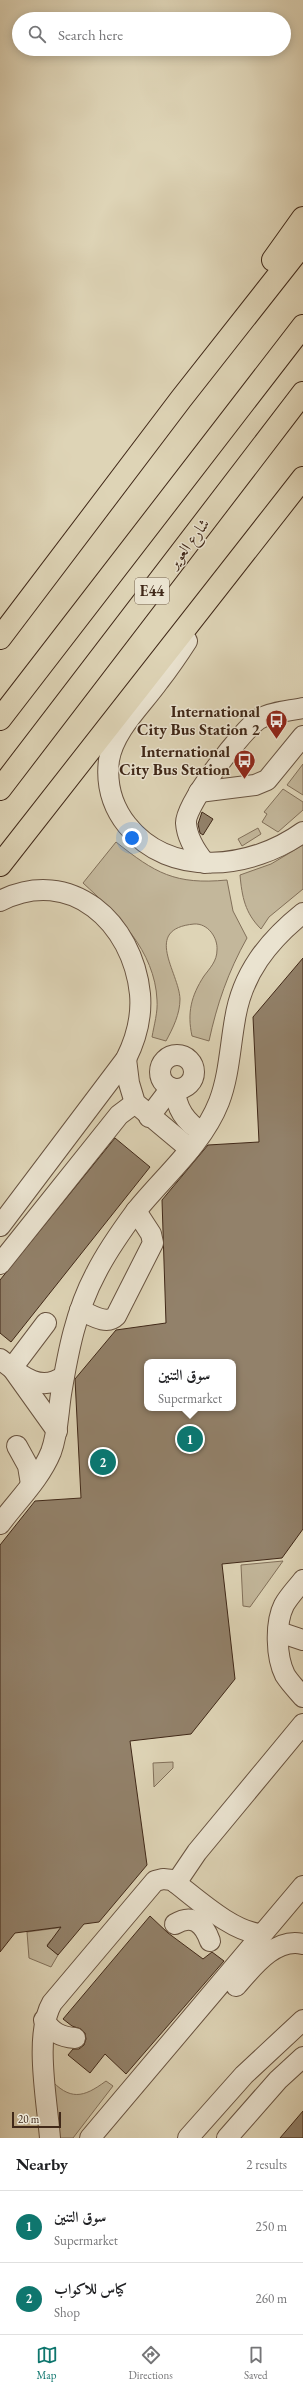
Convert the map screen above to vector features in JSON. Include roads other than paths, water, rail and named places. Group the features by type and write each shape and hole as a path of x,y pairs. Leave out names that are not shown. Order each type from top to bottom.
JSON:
{"main road":[{"path":"181,399 216,341 303,218"},
{"path":"0,638 181,399 303,244"},
{"name":"E44","path":"0,719 303,326"},
{"name":"شارع العوير","path":"0,789 303,393"},
{"path":"0,865 303,478"}],"street":[{"path":"214,590 186,642 114,743 108,775 114,807 136,837 158,852 174,858 205,863 234,862 254,856 286,843 303,832"},
{"path":"205,863 192,844 186,822 191,804 254,723 270,715 303,708"},
{"path":"199,792 255,785 267,780 303,736"},
{"path":"0,901 31,890 49,889 66,892 92,905 114,927 134,963 140,996 138,1029 126,1059 0,1226"},
{"path":"0,1524 31,1484 50,1454 57,1431 64,1376 80,1310 104,1258 136,1211 190,1149 215,1110 223,1091 235,1017 240,996 249,975 265,949 303,913"},
{"path":"126,1059 129,1083 142,1110 190,1149"},
{"path":"0,1264 119,1115 142,1110 173,1088 181,1112 187,1121 202,1132"},
{"path":"166,1131 181,1112"},
{"path":"80,1310 104,1321 111,1320 116,1316 153,1243 151,1234 136,1211"},
{"path":"6,1363 46,1323"},
{"path":"6,1363 29,1380 40,1383 53,1382 64,1376"},
{"path":"6,1363 57,1431"},
{"path":"17,1446 28,1466 31,1484"},
{"path":"303,1580 281,1611 279,1632 279,1654 285,1675 303,1696"},
{"path":"279,1632 303,1640"},
{"path":"210,1940 206,1929 196,1920 188,1919 175,1924 185,1910 184,1888 197,1852 303,1724"},
{"path":"50,2138 42,2039 44,2020 52,2003 155,1881 168,1878 184,1888 238,1929 262,1934"},
{"path":"90,2138 303,1886"},
{"path":"107,2138 264,1956 288,1943 303,1944"},
{"path":"44,2020 53,2031 60,2035 75,2038"},
{"path":"188,2138 244,2075 303,2020"},
{"path":"227,2138 278,2080 303,2057"},
{"path":"278,2080 303,2073"}],"place":[{"name":"International City Bus Station 2","path":"276,740"},
{"name":"International City Bus Station","path":"245,780"},
{"name":"سوق التنين","path":"190,1439"},
{"name":"كياس للاكواب","path":"103,1462"}]}
